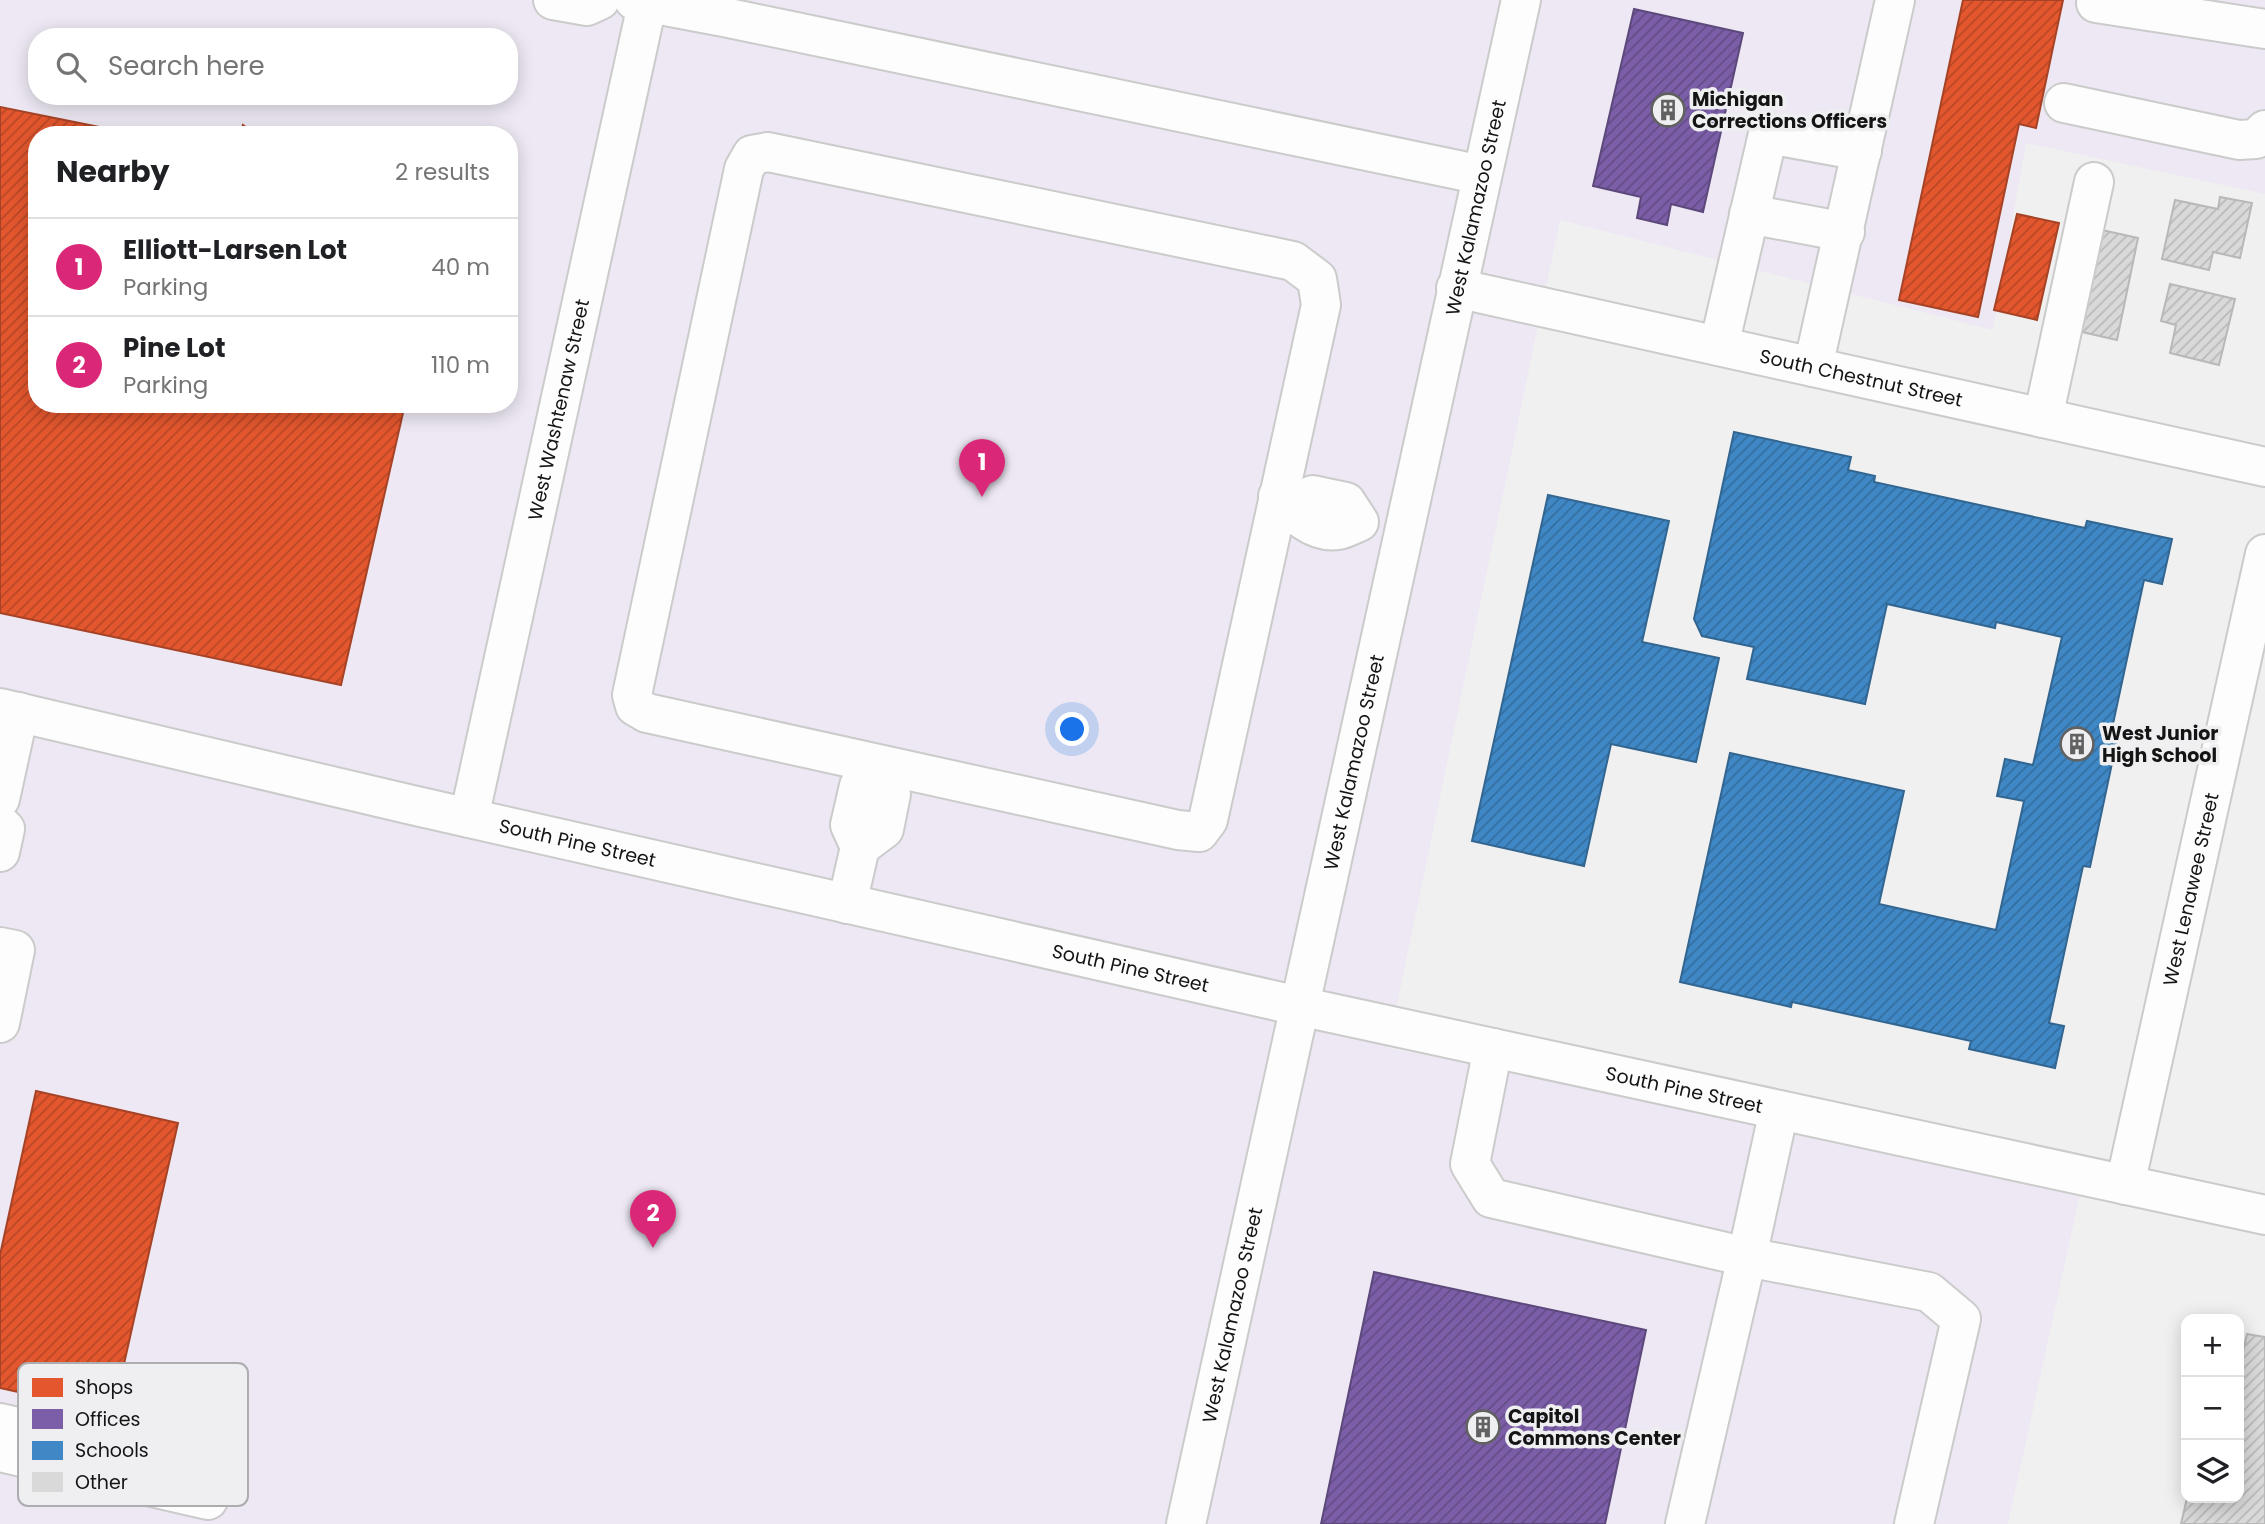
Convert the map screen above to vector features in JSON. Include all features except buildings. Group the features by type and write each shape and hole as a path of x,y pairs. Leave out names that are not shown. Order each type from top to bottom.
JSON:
{"street":[{"path":"553,0 587,6 600,0"},
{"name":"West Kalamazoo Street","path":"1186,1524 1521,0"},
{"path":"1813,367 1895,0"},
{"path":"643,1 1482,175"},
{"name":"West Washtenaw Street","path":"469,818 643,1"},
{"path":"2096,3 2265,29"},
{"path":"2064,103 2239,140 2256,139 2265,130"},
{"path":"1719,346 1768,134 1862,151"},
{"path":"768,152 1293,261 1318,279 1321,304 1283,502 1208,820 1199,832 1178,830 876,765 647,713 635,705 632,695 744,169 752,155 768,152"},
{"path":"2043,418 2094,182"},
{"path":"1749,214 1845,232"},
{"name":"South Chestnut Street","path":"1457,288 2265,467"},
{"path":"1283,502 1307,524 1317,527 1337,530 1359,522 1403,532"},
{"name":"West Lenawee Street","path":"2125,1185 2265,554"},
{"path":"0,799 10,710"},
{"name":"South Pine Street","path":"10,710 469,818 1299,1006 2265,1215"},
{"path":"847,904 860,847 884,829 891,794 876,765"},
{"path":"0,824 5,829 0,852"},
{"path":"0,947 15,950 0,1023"},
{"path":"1493,1048 1470,1164 1491,1198 1747,1257 1929,1292 1961,1318 1914,1524"},
{"path":"1685,1524 1779,1110"},
{"path":"0,1423 18,1428"},
{"path":"0,1452 18,1455"}],"shaded area":[{"path":"0,0 2265,0 2265,194 2026,143 1993,330 1560,220 1388,1048 2084,1176 2008,1524 0,1524"}],"place":[{"name":"Michigan Corrections Officers","path":"1668,110"},
{"name":"Elliott-Larsen Lot","path":"982,497"},
{"name":"West Junior High School","path":"2077,744"},
{"name":"Pine Lot","path":"653,1248"},
{"name":"Capitol Commons Center","path":"1483,1427"}]}
